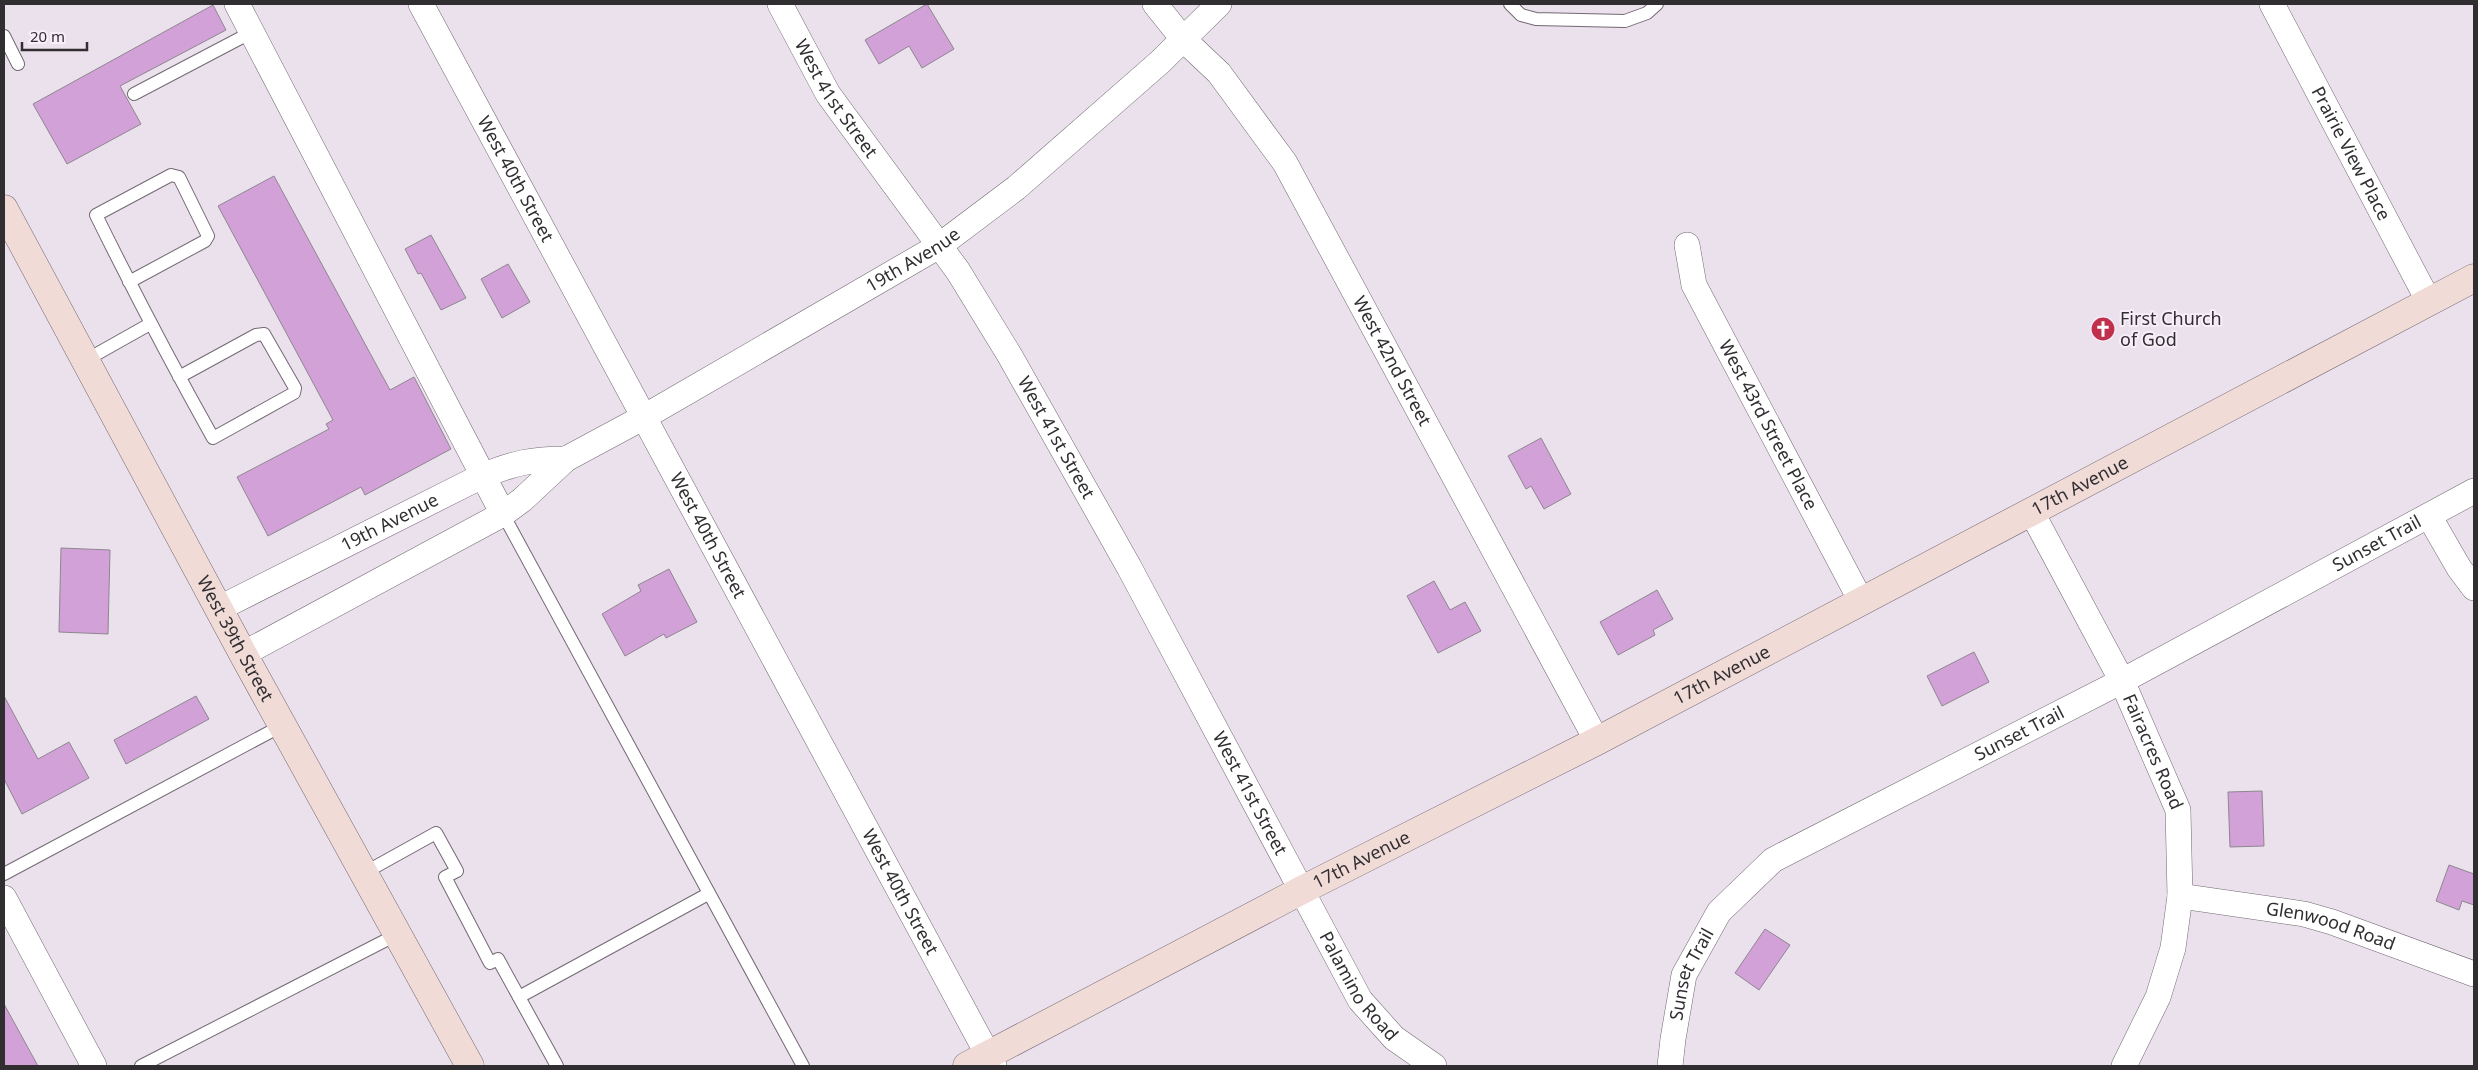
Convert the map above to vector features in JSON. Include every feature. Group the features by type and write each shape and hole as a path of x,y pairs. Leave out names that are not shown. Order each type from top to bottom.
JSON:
{"main road":[{"name":"West 39th Street","path":"4,209 220,608 243,654 470,1066"},
{"name":"17th Avenue","path":"983,1062 1302,890 1597,741 2474,278"}],"street":[{"path":"237,4 503,514"},
{"name":"West 40th Street","path":"421,4 644,417 983,1062"},
{"name":"West 41st Street","path":"780,4 828,94 958,271 1010,356 1124,558 1302,890"},
{"name":"West 42nd Street","path":"1155,4 1183,39 1219,73 1285,163 1597,741"},
{"name":"19th Avenue","path":"243,654 503,514 522,500 566,459 644,417 939,246 1016,188 1160,62 1218,4"},
{"name":"Prairie View Place","path":"2272,4 2429,302"},
{"name":"West 43rd Street Place","path":"1686,245 1694,285 1861,601"},
{"name":"19th Avenue","path":"220,608 482,476 526,461 566,459"},
{"name":"Sunset Trail","path":"1670,1066 1672,1039 1684,974 1720,912 1773,860 2122,681 2474,491"},
{"name":"Fairacres Road","path":"2031,512 2122,681 2178,810 2180,896 2168,971 2148,1019 2124,1066"},
{"path":"2429,516 2459,568 2474,588"},
{"name":"Palamino Road","path":"1302,890 1360,1000 1394,1038 1434,1066"},
{"name":"Glenwood Road","path":"2180,896 2304,914 2356,930 2474,974"},
{"path":"4,898 94,1066"}],"lane":[{"path":"1510,4 1521,15 1536,20 1625,21 1647,13 1657,4"},
{"path":"134,94 252,32"},
{"path":"4,36 18,64"},
{"path":"129,282 205,241 208,236 179,177 171,175 96,215 129,282 150,324 179,377 214,438 294,393 295,388 264,334 256,335 179,377"},
{"path":"86,360 150,324"},
{"path":"503,514 803,1066"},
{"path":"4,874 283,725"},
{"path":"364,873 436,833 457,870 445,877 490,963 498,959 556,1066"},
{"path":"519,997 708,894"},
{"path":"141,1066 398,934"}],"building":[{"path":"927,4 954,49 922,68 909,46 879,64 865,40"},
{"path":"213,5 226,30 120,86 141,124 67,164 33,104"},
{"path":"274,176 390,390 414,377 451,449 365,495 361,487 268,536 237,477 329,429 326,424 333,420 218,206"},
{"path":"431,235 466,298 441,310 421,273 418,274 405,249"},
{"path":"508,264 530,302 502,318 481,279"},
{"path":"1541,438 1571,494 1544,509 1531,486 1526,489 1508,456"},
{"path":"61,548 110,550 108,634 59,632"},
{"path":"669,569 697,622 666,638 664,634 625,656 602,614 641,591 638,585"},
{"path":"1434,581 1450,610 1465,602 1481,631 1438,653 1407,596"},
{"path":"1657,590 1673,619 1653,630 1655,635 1618,655 1600,622"},
{"path":"1974,652 1989,682 1942,706 1927,676"},
{"path":"4,696 38,759 69,742 89,778 22,814 4,779"},
{"path":"196,696 209,719 126,764 114,740"},
{"path":"2262,791 2264,846 2230,847 2228,792"},
{"path":"2449,865 2474,874 2474,905 2462,901 2459,910 2436,901"},
{"path":"1765,929 1790,945 1759,990 1735,973"},
{"path":"4,1004 38,1066 4,1066"}],"place":[{"name":"First Church of God","path":"2103,329"}]}
